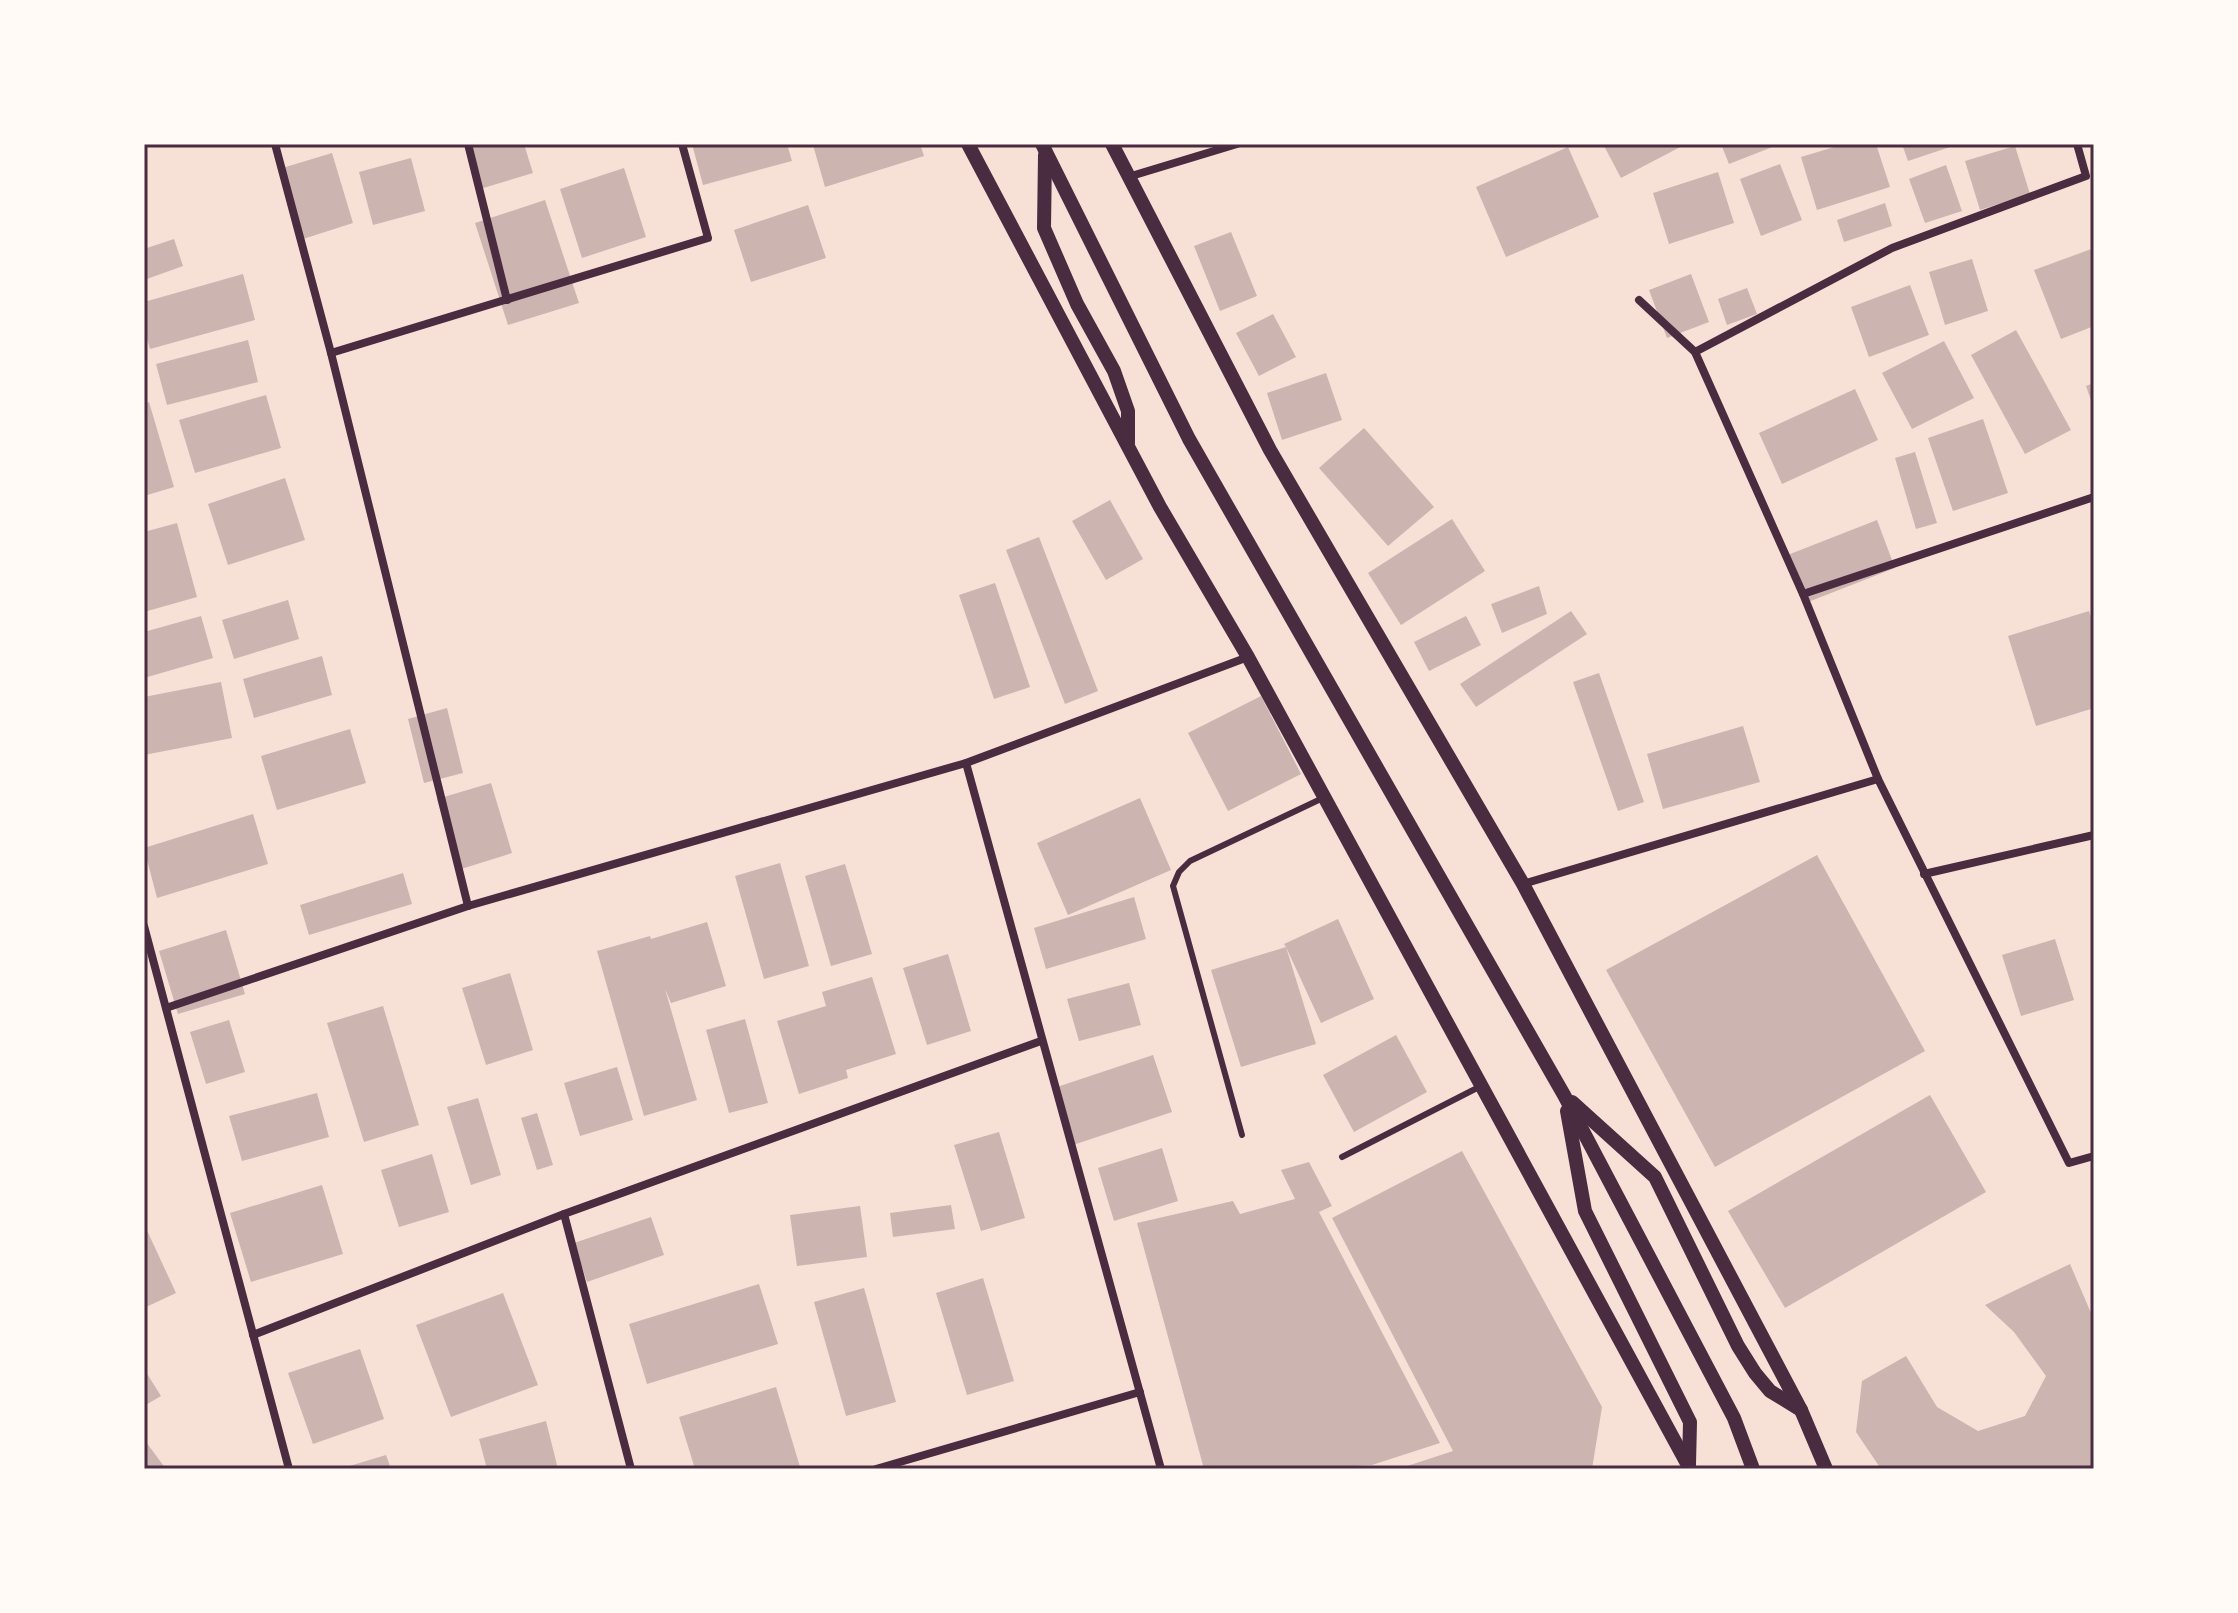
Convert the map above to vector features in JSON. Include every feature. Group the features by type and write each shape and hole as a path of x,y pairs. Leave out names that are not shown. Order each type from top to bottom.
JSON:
{"street":[{"path":"275,144 331,353 468,906"},
{"path":"468,144 507,300"},
{"path":"331,353 708,238 682,144"},
{"path":"968,144 1128,447 1248,657 1690,1467"},
{"path":"1112,144 1270,450 1523,884 1801,1410 1826,1469"},
{"path":"1128,177 1237,144"},
{"path":"1695,352 1892,248 2086,176 2077,144"},
{"path":"1044,147 1044,228 1077,304 1114,371 1128,411 1128,447"},
{"path":"1044,147 1189,439 1564,1095 1734,1418 1753,1469"},
{"path":"1639,300 1695,352 1803,594 1878,779 2069,1163 2094,1156"},
{"path":"1803,594 2094,497"},
{"path":"166,1008 468,906 966,763 1248,657"},
{"path":"966,763 1161,1469"},
{"path":"1523,884 1878,779"},
{"path":"1924,874 2094,835"},
{"path":"144,926 289,1469"},
{"path":"253,1335 564,1214 1041,1041"},
{"path":"1564,1095 1655,1177 1738,1346 1770,1391 1801,1410"},
{"path":"1564,1095 1585,1211 1690,1422 1690,1467"},
{"path":"564,1214 631,1469"},
{"path":"876,1469 1140,1392"}],"lane":[{"path":"1242,1135 1173,886 1179,872 1190,861 1325,797"},
{"path":"1342,1157 1481,1086"}],"building":[{"path":"466,144 524,144 533,173 480,189"},
{"path":"692,144 787,144 792,161 703,185"},
{"path":"920,144 924,156 825,187 813,145"},
{"path":"1603,144 1686,144 1621,178"},
{"path":"1721,144 1780,144 1729,164"},
{"path":"1844,144 1876,144 1890,187 1817,210 1801,157"},
{"path":"1902,144 1956,144 1956,145 1908,161"},
{"path":"2015,146 2030,194 1980,210 1965,161"},
{"path":"1568,147 1599,217 1506,257 1476,187"},
{"path":"332,153 353,223 300,240 279,169"},
{"path":"411,158 425,211 373,225 359,172"},
{"path":"1780,164 1802,220 1761,236 1740,179"},
{"path":"1946,165 1962,211 1925,223 1909,179"},
{"path":"624,168 646,237 582,258 560,189"},
{"path":"1718,172 1734,223 1669,244 1653,193"},
{"path":"545,200 579,303 508,325 475,223"},
{"path":"1885,203 1892,226 1844,242 1837,220"},
{"path":"808,205 826,258 751,282 734,230"},
{"path":"1231,232 1257,296 1220,311 1194,246"},
{"path":"174,239 183,266 144,280 144,249"},
{"path":"2094,248 2094,326 2061,339 2034,270"},
{"path":"1972,259 1988,311 1945,325 1929,272"},
{"path":"243,274 255,320 150,349 144,327 144,302"},
{"path":"1691,274 1709,322 1667,338 1649,290"},
{"path":"1910,285 1929,335 1869,357 1851,307"},
{"path":"1747,288 1757,314 1727,325 1718,299"},
{"path":"1273,314 1296,357 1259,376 1236,333"},
{"path":"2016,330 2071,430 2025,454 1971,355"},
{"path":"248,340 258,382 167,405 156,364"},
{"path":"1944,341 1974,398 1912,429 1882,373"},
{"path":"1326,373 1342,420 1282,440 1267,393"},
{"path":"2094,383 2094,409 2086,386"},
{"path":"1855,389 1878,440 1782,484 1759,433"},
{"path":"266,395 281,448 195,473 179,420"},
{"path":"149,402 174,487 144,496 144,404"},
{"path":"1983,419 2008,493 1953,511 1928,438"},
{"path":"1364,428 1434,507 1388,546 1319,468"},
{"path":"1915,452 1937,523 1916,529 1895,458"},
{"path":"285,478 305,540 228,565 208,504"},
{"path":"1110,500 1143,559 1106,580 1072,521"},
{"path":"1452,519 1485,571 1401,625 1368,573"},
{"path":"1877,520 1895,568 1803,604 1785,556"},
{"path":"177,523 197,597 144,612 144,532"},
{"path":"1039,537 1098,691 1065,704 1006,550"},
{"path":"995,583 1030,687 994,699 959,595"},
{"path":"1539,586 1547,614 1502,633 1491,604"},
{"path":"288,600 299,639 234,659 222,620"},
{"path":"1571,611 1587,634 1476,707 1460,684"},
{"path":"2089,611 2094,628 2094,708 2036,726 2008,636"},
{"path":"201,616 213,658 144,678 144,632"},
{"path":"1466,616 1481,645 1429,671 1414,642"},
{"path":"322,656 332,695 254,718 243,679"},
{"path":"1599,673 1644,802 1618,811 1573,682"},
{"path":"221,682 232,738 144,755 144,697"},
{"path":"1261,696 1301,774 1228,811 1188,733"},
{"path":"447,708 463,773 424,783 408,719"},
{"path":"1743,726 1760,782 1663,809 1647,754"},
{"path":"350,729 366,783 277,810 261,756"},
{"path":"491,783 512,853 458,870 437,799"},
{"path":"1140,798 1171,870 1068,915 1037,843"},
{"path":"253,814 268,864 157,898 144,848"},
{"path":"1817,855 1925,1051 1715,1167 1606,970"},
{"path":"780,863 809,966 764,979 735,876"},
{"path":"845,864 872,954 831,966 805,876"},
{"path":"403,873 412,904 309,935 300,905"},
{"path":"1134,897 1146,939 1046,969 1034,928"},
{"path":"1338,919 1374,999 1321,1023 1284,944"},
{"path":"707,922 726,986 671,1003 665,989 697,1100 644,1116 597,951"},
{"path":"226,930 245,994 178,1014 159,951"},
{"path":"2055,939 2074,1000 2021,1016 2002,955"},
{"path":"1286,947 1316,1044 1241,1067 1211,970"},
{"path":"948,954 971,1031 927,1045 903,968"},
{"path":"510,973 533,1050 486,1065 462,988"},
{"path":"872,977 896,1054 846,1070 848,1078 799,1094 777,1021 826,1006 822,992"},
{"path":"1129,983 1141,1025 1079,1041 1067,999"},
{"path":"383,1006 419,1125 364,1142 327,1023"},
{"path":"745,1019 768,1103 729,1113 706,1030"},
{"path":"229,1020 245,1072 206,1084 190,1032"},
{"path":"1396,1035 1427,1092 1354,1132 1323,1075"},
{"path":"1153,1055 1172,1112 1073,1145 1054,1088"},
{"path":"617,1067 633,1120 580,1136 564,1083"},
{"path":"317,1093 329,1137 242,1161 229,1116"},
{"path":"1930,1095 1986,1192 1785,1308 1728,1211"},
{"path":"478,1098 501,1175 471,1185 447,1107"},
{"path":"537,1113 553,1165 537,1170 521,1118"},
{"path":"999,1132 1025,1218 981,1231 954,1145"},
{"path":"1162,1148 1178,1201 1114,1221 1098,1168"},
{"path":"1462,1151 1602,1407 1592,1469 1398,1469 1453,1451 1332,1218"},
{"path":"432,1154 449,1212 399,1227 381,1170"},
{"path":"1309,1162 1332,1206 1319,1212 1440,1443 1372,1465 1306,1469 1204,1469 1137,1223 1233,1201 1240,1214 1295,1199 1281,1170"},
{"path":"322,1185 343,1254 251,1282 230,1213"},
{"path":"951,1205 955,1229 893,1237 890,1213"},
{"path":"860,1206 867,1257 797,1266 790,1215"},
{"path":"651,1217 664,1255 587,1282 574,1243"},
{"path":"144,1224 176,1293 144,1308"},
{"path":"2070,1264 2094,1320 2094,1469 1881,1469 1856,1432 1862,1381 1906,1356 1937,1407 1978,1431 2025,1416 2046,1376 2014,1332 1985,1305"},
{"path":"983,1278 1014,1381 967,1395 936,1293"},
{"path":"759,1284 778,1344 647,1384 629,1324"},
{"path":"864,1288 896,1402 846,1416 814,1302"},
{"path":"503,1293 538,1385 451,1417 416,1325"},
{"path":"360,1349 384,1419 313,1444 288,1373"},
{"path":"144,1369 161,1396 144,1406"},
{"path":"776,1387 800,1467 695,1469 679,1417"},
{"path":"546,1421 558,1469 487,1469 479,1439"},
{"path":"146,1442 166,1469 144,1469"},
{"path":"386,1455 391,1469 343,1469 343,1468"}]}
